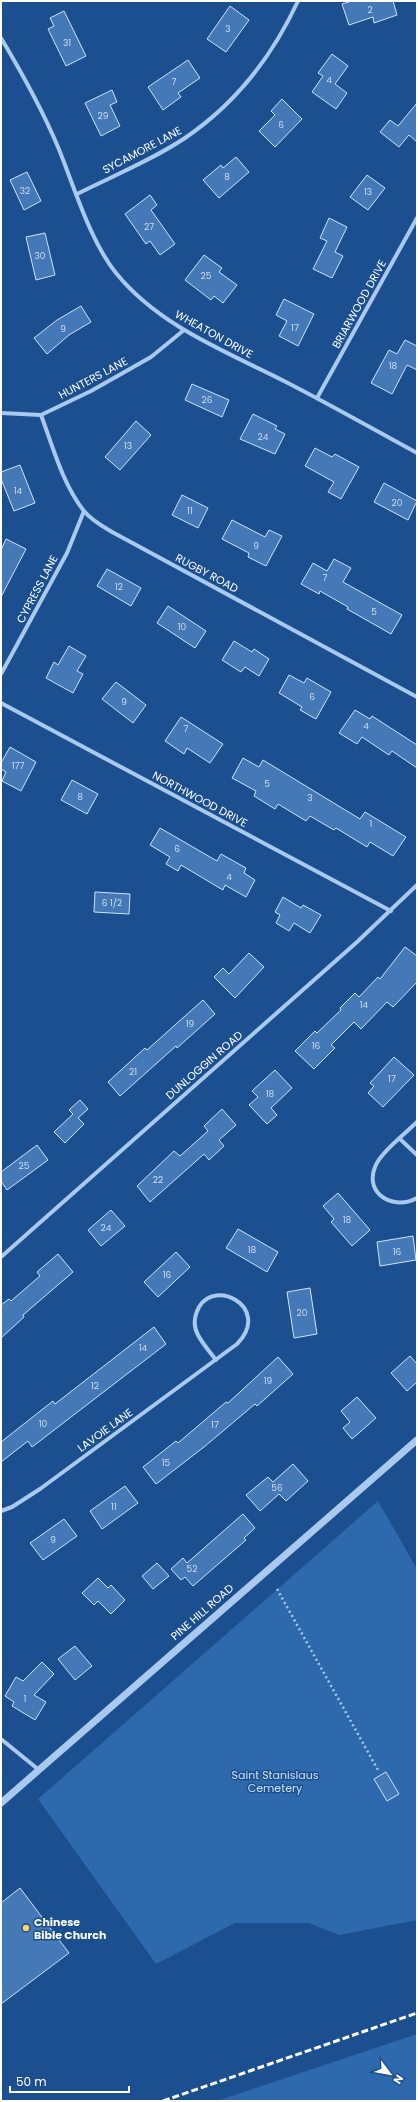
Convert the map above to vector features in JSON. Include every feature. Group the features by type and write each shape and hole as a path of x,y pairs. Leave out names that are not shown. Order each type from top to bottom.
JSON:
{"street":[{"name":"SYCAMORE LANE","path":"77,194 163,151 197,130 222,109 249,80 268,54 298,1"},
{"name":"WHEATON DRIVE","path":"1,38 21,71 57,145 96,240 116,273 148,306 184,330 317,398 417,453"},
{"name":"BRIARWOOD DRIVE","path":"317,398 417,218"},
{"name":"HUNTERS LANE","path":"1,413 41,415 91,391 151,357 184,330"},
{"name":"RUGBY ROAD","path":"41,415 63,473 84,511 114,533 417,697"},
{"name":"CYPRESS LANE","path":"1,674 67,553 84,511"},
{"name":"NORTHWOOD DRIVE","path":"1,703 390,910"},
{"name":"DUNLOGGIN ROAD","path":"1,1257 357,942 417,885"},
{"path":"417,1122 380,1159 375,1167 374,1184 378,1192 392,1203 401,1204 417,1198"},
{"path":"400,1139 417,1155"},
{"name":"LAVOIE LANE","path":"1,1510 28,1498 216,1360 244,1338 248,1329 249,1320 246,1311 238,1300 226,1295 217,1295 206,1300 197,1310 195,1318 198,1335 216,1360"},
{"name":"PINE HILL ROAD","path":"1,1803 417,1440"},
{"path":"1,1739 39,1770"}],"path":[{"path":"277,1589 378,1770"}],"green space":[{"name":"Saint Stanislaus Cemetery","path":"378,1501 417,1569 417,1920 339,1935 309,1923 235,1923 156,1964 38,1799"},
{"path":"417,2034 417,2101 217,2101"}],"building":[{"path":"352,1 393,1 397,15 374,23 373,17 349,25 342,4"},
{"path":"230,6 249,20 226,52 207,39"},
{"path":"64,11 86,56 66,66 48,29 54,26 50,18"},
{"path":"332,54 348,66 335,84 347,93 336,109 312,92 323,76 318,73"},
{"path":"188,60 200,78 178,93 181,97 163,110 148,87"},
{"path":"112,90 117,102 110,105 120,126 101,136 85,103"},
{"path":"282,99 302,119 275,147 259,131 275,115 271,111"},
{"path":"417,103 417,142 409,135 399,147 380,132 390,120 398,126"},
{"path":"236,157 249,172 219,198 203,180 221,165 223,168"},
{"path":"27,172 41,201 24,210 10,180"},
{"path":"367,175 385,188 368,210 350,197"},
{"path":"150,195 157,205 151,210 175,244 160,255 150,241 146,244 125,214"},
{"path":"329,218 347,227 335,252 343,256 332,278 313,269 327,241 320,238"},
{"path":"45,233 55,275 36,280 26,237"},
{"path":"204,255 222,268 219,272 237,285 223,303 214,296 211,300 185,280"},
{"path":"284,299 314,314 298,346 279,336 287,321 276,315"},
{"path":"81,306 91,322 69,335 47,354 34,338 57,320"},
{"path":"405,340 417,346 417,370 407,365 392,394 371,383 389,350 397,354"},
{"path":"192,384 229,400 222,417 185,400"},
{"path":"253,414 277,426 275,429 285,434 275,454 240,439"},
{"path":"136,421 151,435 120,470 105,457"},
{"path":"315,448 332,457 335,454 359,467 341,499 328,492 334,482 305,466"},
{"path":"20,465 35,503 14,511 1,479 1,472"},
{"path":"384,483 417,501 408,520 374,502"},
{"path":"182,495 208,508 198,528 172,515"},
{"path":"232,520 265,537 269,530 282,536 266,566 248,557 249,553 222,539"},
{"path":"6,539 26,549 1,597 1,550"},
{"path":"334,559 351,568 343,582 402,615 391,634 347,609 348,607 320,591 319,594 301,584 313,563 327,571"},
{"path":"107,569 141,588 131,606 97,586"},
{"path":"168,606 206,631 195,648 157,623"},
{"path":"234,641 252,652 254,649 269,659 259,676 245,667 241,672 222,660"},
{"path":"69,646 86,656 77,671 83,674 73,693 46,678 54,662 58,665"},
{"path":"289,675 304,683 307,678 331,692 316,719 300,710 302,707 279,693"},
{"path":"116,682 146,705 133,723 102,699"},
{"path":"355,710 370,719 372,716 417,745 417,768 392,751 389,755 362,737 357,744 339,733"},
{"path":"181,717 223,744 210,763 187,748 184,754 165,741"},
{"path":"10,747 36,762 21,791 2,781 6,772 1,769 1,763"},
{"path":"243,758 259,767 263,760 360,819 365,812 406,837 393,856 370,842 367,847 336,828 334,830 310,816 306,821 278,804 275,809 254,796 256,791 232,778"},
{"path":"72,780 98,794 87,814 61,800"},
{"path":"160,828 217,861 221,854 246,868 244,873 255,880 246,897 225,885 223,890 181,865 178,871 166,864 170,857 150,845"},
{"path":"95,892 130,894 129,914 94,912"},
{"path":"283,897 301,908 303,905 321,915 310,933 294,923 289,931 276,923 280,915 275,912"},
{"path":"405,947 417,956 417,982 393,1007 387,1002 361,1029 354,1022 331,1045 335,1048 314,1069 295,1051 315,1031 317,1033 341,1010 340,1008 355,993 359,997 378,977 380,979"},
{"path":"249,953 264,967 235,998 214,977 223,968 229,974"},
{"path":"203,1000 215,1014 177,1048 176,1046 120,1096 108,1082 145,1048 147,1050"},
{"path":"394,1057 414,1075 383,1107 368,1093 374,1086 370,1083"},
{"path":"275,1070 292,1088 271,1108 277,1115 267,1124 249,1105 258,1097 252,1091"},
{"path":"80,1100 88,1109 78,1118 84,1124 65,1143 54,1132 73,1114 69,1110"},
{"path":"222,1109 236,1125 219,1140 224,1146 209,1160 204,1154 150,1202 137,1186 174,1151 180,1156 208,1131 204,1126"},
{"path":"37,1145 48,1160 7,1190 1,1181 1,1172"},
{"path":"338,1193 370,1230 352,1246 331,1222 334,1219 323,1206"},
{"path":"111,1210 125,1226 101,1246 88,1230"},
{"path":"238,1229 278,1252 267,1272 226,1248"},
{"path":"413,1236 416,1260 380,1266 377,1242"},
{"path":"176,1252 190,1267 158,1297 144,1282"},
{"path":"58,1254 73,1272 23,1315 24,1317 1,1338 1,1305 9,1299 11,1301 40,1276 37,1272"},
{"path":"310,1288 317,1334 294,1338 287,1292"},
{"path":"154,1327 166,1344 32,1447 28,1441 1,1462 1,1442 53,1401 55,1404"},
{"path":"410,1356 417,1364 417,1382 407,1391 391,1373"},
{"path":"278,1357 293,1374 257,1406 255,1404 204,1447 156,1484 143,1467 176,1441 178,1443 226,1402 228,1403"},
{"path":"357,1397 376,1418 352,1439 343,1428 350,1422 341,1411"},
{"path":"293,1464 308,1481 286,1501 279,1494 260,1511 246,1495 268,1477 273,1482"},
{"path":"125,1486 138,1503 102,1529 90,1511"},
{"path":"243,1514 255,1528 244,1538 246,1540 193,1586 185,1577 181,1580 171,1569 183,1558 187,1563"},
{"path":"64,1519 77,1536 43,1560 30,1543"},
{"path":"157,1563 169,1576 153,1589 142,1576"},
{"path":"98,1578 108,1588 111,1585 125,1600 111,1614 98,1601 94,1605 82,1593"},
{"path":"75,1646 92,1666 75,1680 58,1659"},
{"path":"42,1662 54,1674 34,1695 46,1702 35,1720 12,1706 14,1702 5,1696 16,1677 23,1681"},
{"path":"386,1772 399,1794 387,1801 374,1779"},
{"name":"Chinese Bible Church","path":"20,1888 69,1953 1,2004 1,1903"}],"railway":[{"path":"163,2101 417,2013"}],"place":[{"name":"Chinese Bible Church","path":"26,1928"}]}
